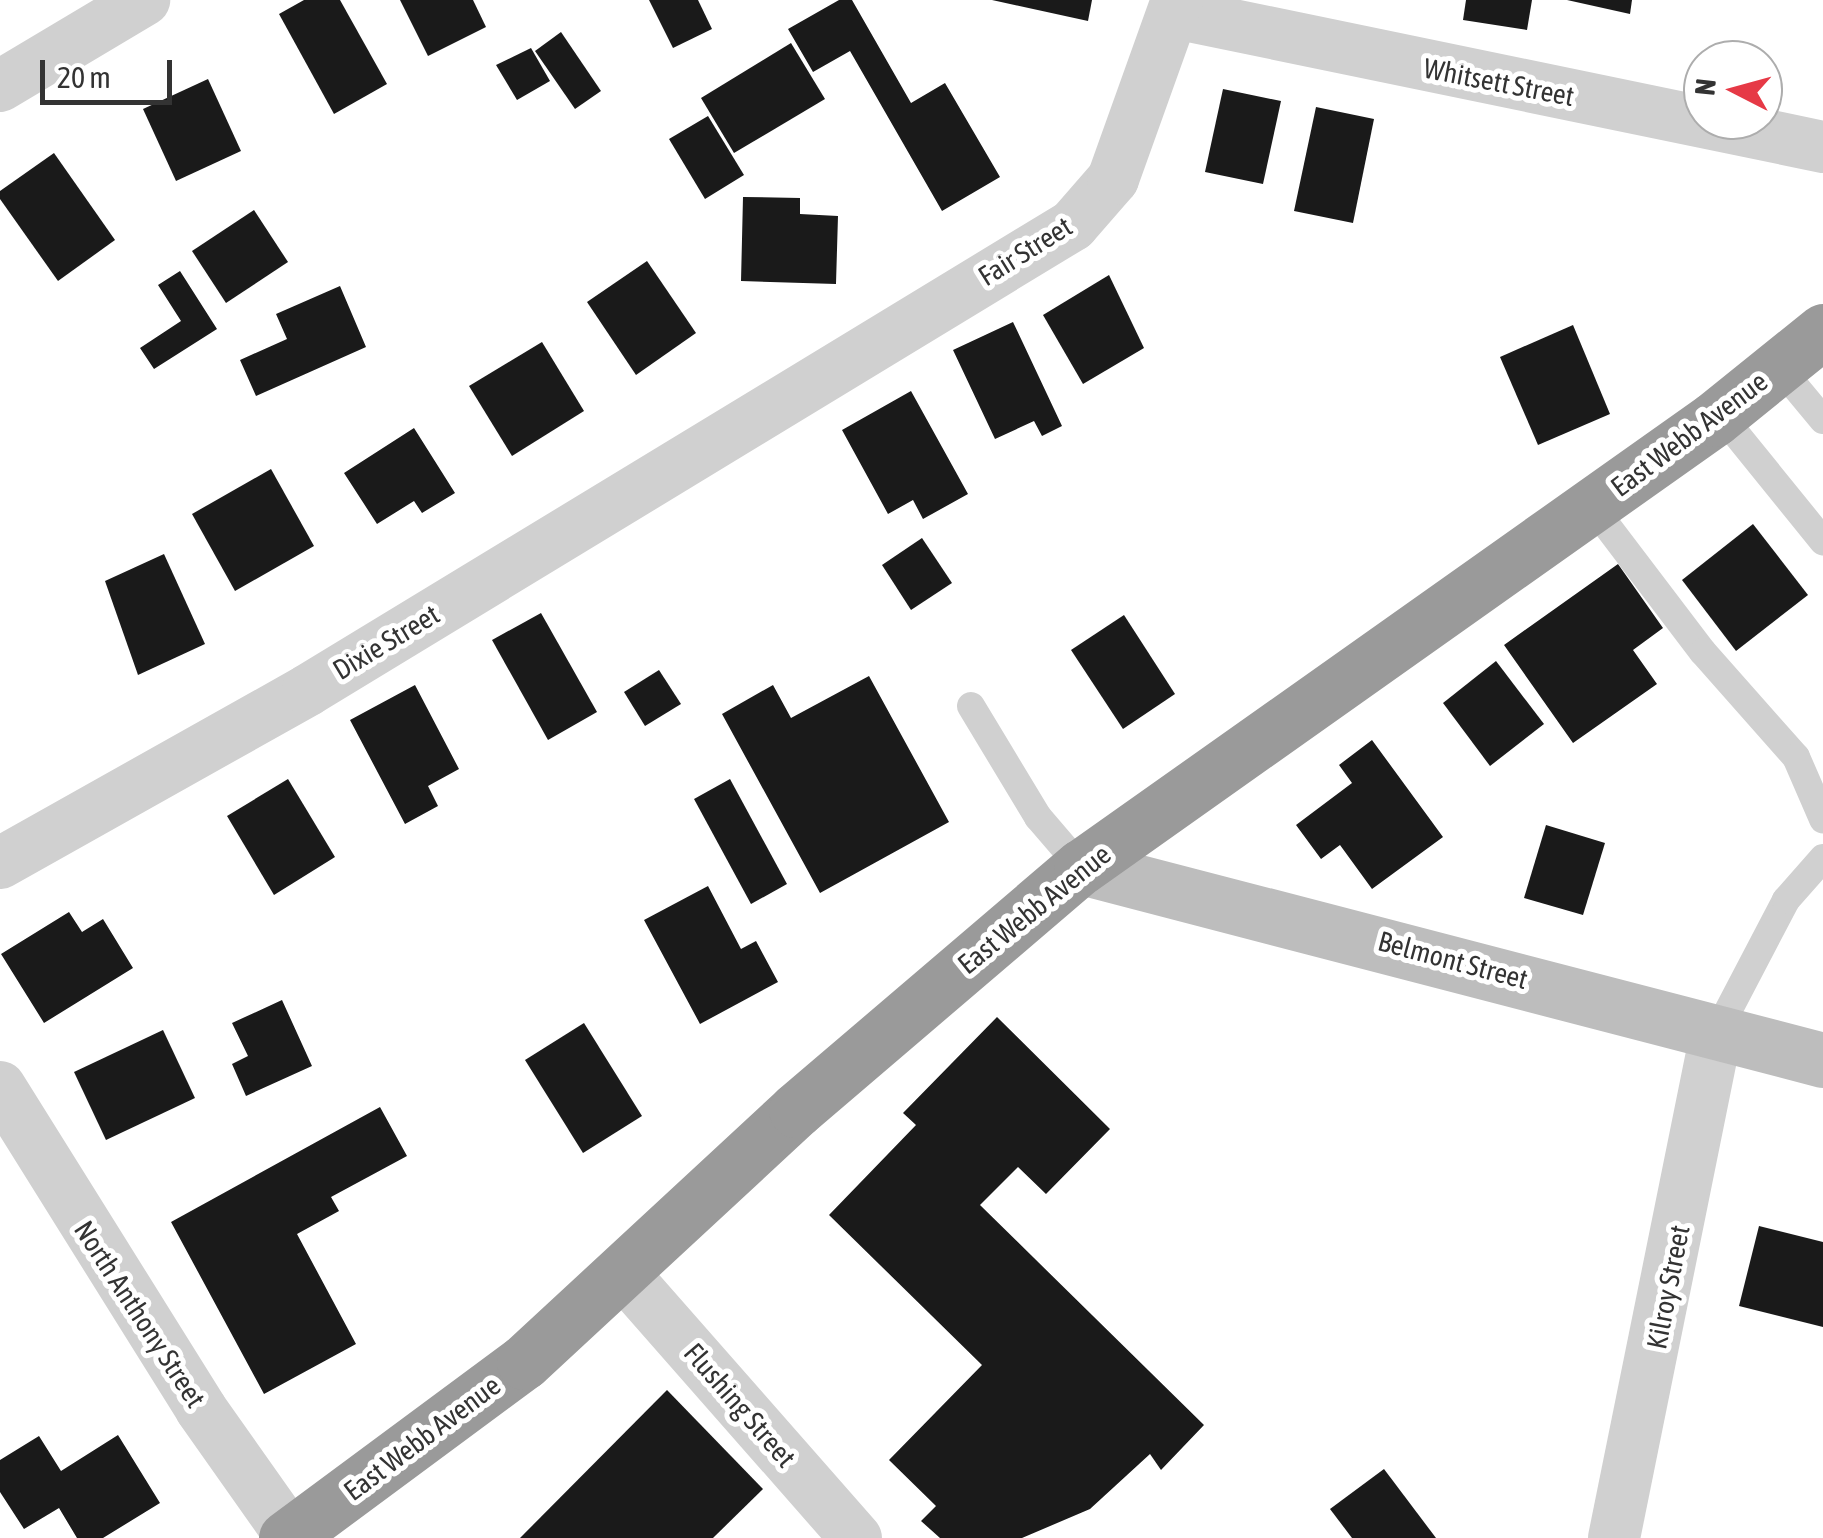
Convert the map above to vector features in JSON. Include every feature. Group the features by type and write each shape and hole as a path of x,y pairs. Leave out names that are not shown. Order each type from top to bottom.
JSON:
{"highway":[{"name":"East Webb Avenue","path":"289,1537 524,1362 796,1110 1081,867 1720,414 1823,331"}],"street":[{"path":"0,86 144,0"},
{"name":"Whitsett Street","path":"1176,7 1823,147"},
{"name":"Fair Street","path":"765,410 1073,225 1095,204 1113,179 1176,7"},
{"name":"Dixie Street","path":"0,863 308,690 765,410"},
{"name":"Belmont Street","path":"1081,867 1205,893 1823,1060"},
{"name":"Kilroy Street","path":"1614,1538 1716,1034"},
{"name":"North Anthony Street","path":"0,1087 148,1327 289,1537"},
{"name":"Flushing Street","path":"623,1273 837,1533"}],"lane":[{"path":"1779,367 1823,420"},
{"path":"1720,414 1823,540"},
{"path":"1592,506 1702,652 1796,757 1823,819"},
{"path":"971,706 1038,817 1081,867"},
{"path":"1716,1034 1786,900 1823,858"}],"building":[{"path":"304,0 340,0 387,84 334,114 279,14"},
{"path":"400,0 473,0 486,27 428,56"},
{"path":"649,0 698,0 712,29 673,48"},
{"path":"839,0 852,0 911,103 945,83 1000,177 942,211 850,51 813,72 788,29"},
{"path":"992,0 1092,0 1088,21"},
{"path":"1466,0 1532,0 1527,30 1463,20"},
{"path":"1567,0 1632,0 1630,14"},
{"path":"561,32 601,91 575,109 535,51"},
{"path":"791,43 825,99 734,153 701,98"},
{"path":"531,48 550,81 517,100 496,65"},
{"path":"208,79 241,151 176,181 143,109"},
{"path":"1223,89 1281,101 1263,184 1205,172"},
{"path":"1316,107 1374,119 1353,223 1294,211"},
{"path":"708,116 744,175 705,199 669,139"},
{"path":"54,153 115,240 58,281 0,199 0,191"},
{"path":"743,197 800,198 800,214 838,216 836,284 741,281"},
{"path":"254,210 288,262 226,303 192,251"},
{"path":"647,261 696,333 636,375 587,302"},
{"path":"180,271 217,329 154,369 140,348 181,321 158,285"},
{"path":"1109,275 1144,348 1083,384 1043,315"},
{"path":"340,286 366,347 256,396 240,360 287,339 276,314"},
{"path":"1013,322 1062,426 1042,436 1034,421 995,439 953,350"},
{"path":"1573,325 1610,414 1538,445 1500,357"},
{"path":"542,342 584,411 512,456 469,386"},
{"path":"911,391 968,494 923,519 913,500 888,514 842,430"},
{"path":"414,428 455,493 422,513 414,501 377,524 344,473"},
{"path":"271,469 314,546 235,591 192,514"},
{"path":"1753,524 1808,595 1736,651 1682,580"},
{"path":"922,538 952,583 911,610 882,565"},
{"path":"164,554 205,644 138,675 105,581"},
{"path":"1618,564 1663,628 1633,650 1657,684 1573,743 1504,645"},
{"path":"541,613 597,712 548,740 492,640"},
{"path":"1124,615 1175,694 1123,729 1071,650"},
{"path":"1496,661 1544,724 1490,766 1443,703"},
{"path":"659,670 681,704 645,726 624,692"},
{"path":"869,676 949,822 820,893 722,714 773,685 791,718"},
{"path":"415,685 459,769 428,786 438,806 405,824 350,720"},
{"path":"1372,740 1443,837 1372,889 1340,845 1321,859 1296,825 1352,783 1339,765"},
{"path":"288,779 335,857 274,895 227,816"},
{"path":"730,779 787,884 751,904 694,799"},
{"path":"1546,825 1605,843 1583,915 1524,898"},
{"path":"708,886 741,949 756,941 778,982 700,1024 644,920"},
{"path":"69,912 82,932 103,919 133,968 44,1023 1,954"},
{"path":"282,1000 312,1066 246,1096 232,1064 248,1056 232,1023"},
{"path":"997,1017 1110,1129 1046,1194 1018,1167 980,1205 1204,1425 1161,1470 1150,1454 1090,1509 1022,1538 940,1538 921,1521 936,1506 889,1460 982,1365 829,1215 916,1125 903,1113"},
{"path":"584,1023 642,1116 583,1153 525,1060"},
{"path":"163,1030 195,1098 106,1140 74,1072"},
{"path":"380,1107 407,1156 331,1197 339,1211 297,1234 356,1344 264,1394 171,1222"},
{"path":"1759,1226 1823,1242 1823,1327 1739,1306"},
{"path":"667,1390 763,1489 713,1538 520,1538"},
{"path":"118,1435 160,1503 103,1538 77,1538 59,1508 24,1529 0,1492 0,1460 39,1436 61,1471"},
{"path":"1384,1469 1436,1538 1352,1538 1330,1509"}]}
